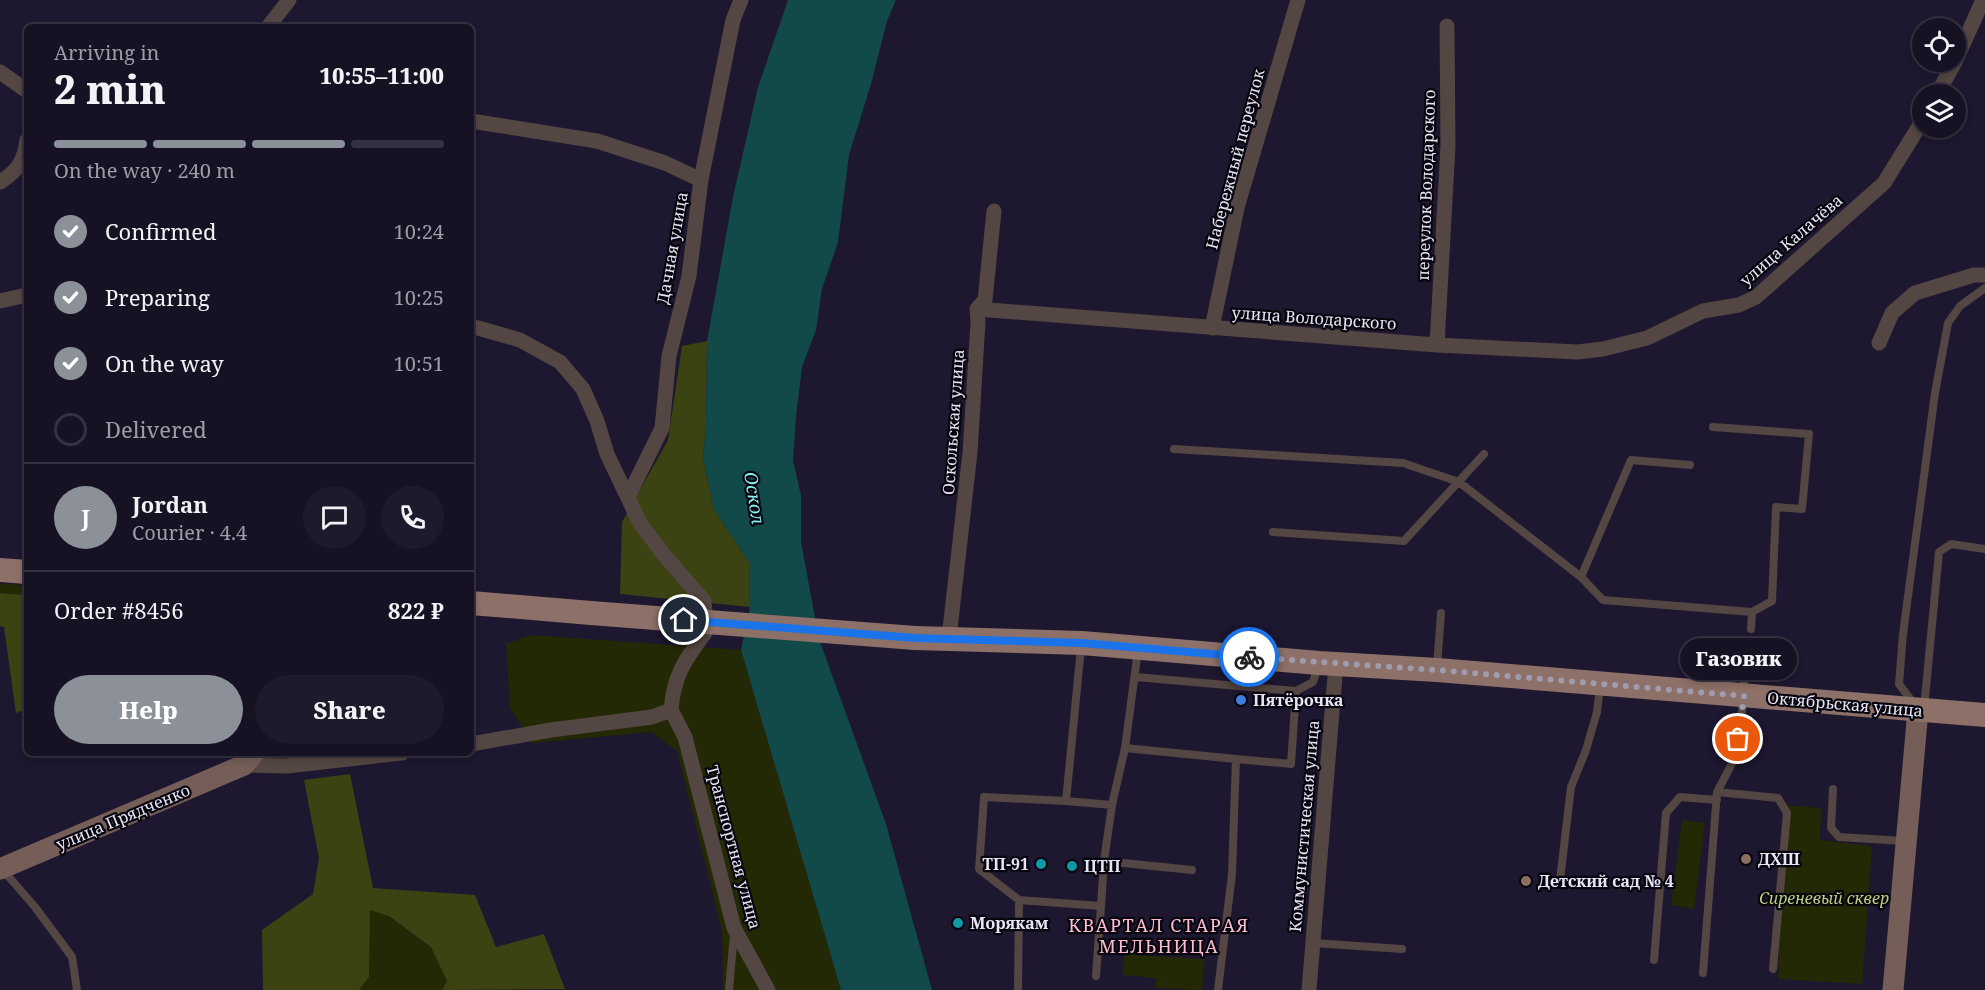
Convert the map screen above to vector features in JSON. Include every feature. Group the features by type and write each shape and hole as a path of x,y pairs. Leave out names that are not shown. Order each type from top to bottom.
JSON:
{"main road":[{"path":"0,570 24,572"},
{"name":"Октябрьская улица","path":"474,603 915,638 1082,643 1985,715"},
{"path":"1893,990 1906,841 1921,711"},
{"name":"улица Прядченко","path":"1,869 249,759"}],"street":[{"path":"270,24 289,0"},
{"name":"Дачная улица","path":"628,497 648,452 662,428 669,356 689,276 701,180 732,20 741,0"},
{"name":"Набережный переулок","path":"1212,328 1237,208 1298,0"},
{"path":"1966,38 1983,0"},
{"name":"переулок Володарского","path":"1437,345 1448,146 1447,26"},
{"path":"0,72 24,89"},
{"path":"474,121 597,141 665,163 701,180"},
{"name":"улица Калачёва","path":"1647,338 1703,311 1739,305 1756,297 1884,183 1912,138"},
{"path":"0,182 13,174 24,155"},
{"name":"Оскольская улица","path":"949,638 970,453 977,309 985,300 994,211"},
{"path":"1880,344 1892,313 1915,292 1974,274 1985,275"},
{"path":"0,300 24,296"},
{"name":"улица Володарского","path":"977,309 1437,345 1576,352 1603,349 1647,338"},
{"path":"474,327 520,340 560,362 583,389 597,421 607,454 640,523 704,601 707,630 684,662 673,690 671,710 652,717 551,730 474,743"},
{"name":"Коммунистическая улица","path":"1309,990 1327,664"},
{"name":"Транспортная улица","path":"671,710 685,737 734,928 768,990"},
{"name":"улица Прядченко","path":"249,759 287,766 375,756"}],"lane":[{"path":"1921,711 1899,684 1902,634 1935,393 1948,323 1960,306 1985,288"},
{"path":"1174,449 1402,463 1459,482 1581,577 1603,600 1752,612 1772,601 1776,507 1802,509 1809,434 1713,427"},
{"path":"1273,532 1404,541 1484,454"},
{"path":"1581,577 1631,460 1690,465"},
{"path":"1921,711 1939,552 1951,544 1985,549"},
{"path":"1751,629 1752,612"},
{"path":"1437,670 1441,613"},
{"path":"1066,801 1082,643"},
{"path":"1096,976 1104,861 1112,805 1125,748 1138,648"},
{"path":"1703,973 1717,796 1736,756 1744,696 1744,673 1750,650"},
{"path":"1136,677 1296,691 1313,682 1327,664"},
{"path":"1560,880 1571,788 1586,750 1597,712 1600,684"},
{"path":"1125,748 1291,764 1296,691"},
{"path":"1218,990 1232,874 1236,759"},
{"path":"1833,789 1830,828 1839,837 1906,841"},
{"path":"1101,906 1019,900 979,869 984,797 1112,805"},
{"path":"1654,960 1666,813 1680,797 1778,798 1787,813 1773,969"},
{"path":"1104,861 1192,870"},
{"path":"1,869 35,907 72,957 77,990"},
{"path":"1018,990 1019,900"},
{"path":"729,990 734,928"},
{"path":"1313,943 1402,949"}],"green space":[{"path":"0,584 24,585 24,595 0,593"},
{"path":"531,635 741,650 841,990 723,990 722,931 677,751 651,732 532,743 510,708 506,644"},
{"name":"Сиреневый сквер","path":"1784,805 1821,808 1820,840 1872,846 1862,984 1778,979"},
{"path":"1682,820 1705,823 1694,909 1671,905"},
{"path":"370,910 389,916 431,947 447,981 442,990 359,990 369,977"},
{"path":"1124,954 1204,959 1202,990 1155,988 1156,978 1123,975"}],"shaded area":[{"path":"707,341 706,426 703,458 714,509 749,562 750,607 620,594 622,522 668,440 682,346"},
{"path":"0,593 24,595 24,710 16,713 4,627 0,626"},
{"path":"350,774 373,888 475,895 496,947 544,934 565,989 442,990 447,981 431,947 389,916 370,910 369,977 359,990 263,990 262,930 313,894 319,858 304,780"}],"water":[{"name":"Оскол","path":"788,0 896,0 887,21 849,155 838,242 822,289 816,330 802,367 793,461 801,495 801,542 819,639 886,824 932,990 841,990 741,650 750,607 749,562 714,509 703,458 706,426 707,341 733,197 758,87"}],"way so far":[{"path":"1249,657 1437,670 1744,696 1738,739"}],"place":[{"name":"Пятёрочка","path":"1241,700"},
{"name":"Газовик","path":"1738,739"},
{"name":"ДХШ","path":"1746,859"},
{"name":"ТП-91","path":"1041,864"},
{"name":"ЦТП","path":"1072,866"},
{"name":"Детский сад № 4","path":"1526,881"},
{"name":"Морякам","path":"958,923"}],"district":[{"name":"КВАРТАЛ СТАРАЯ МЕЛЬНИЦА","path":"1159,936"}],"route":[{"path":"684,620 915,638 1082,643 1249,657"}]}
